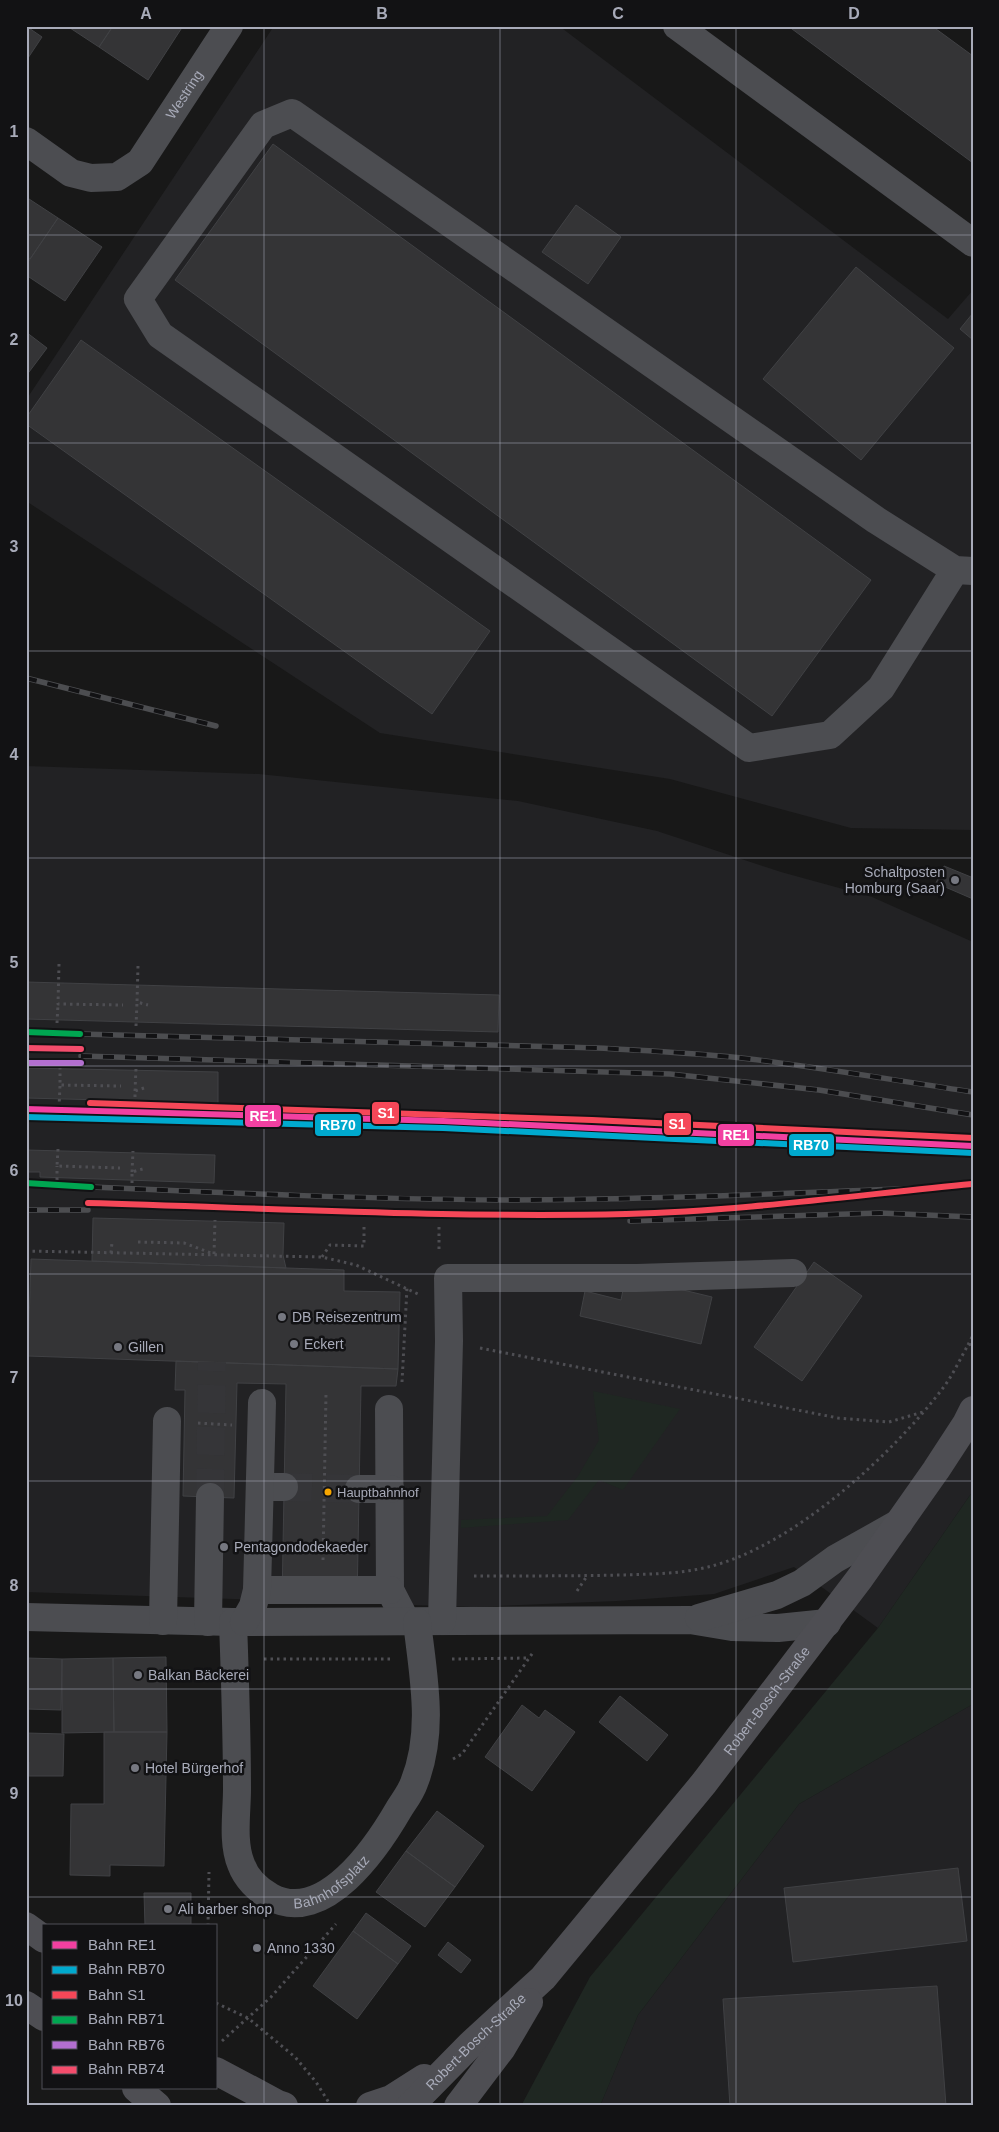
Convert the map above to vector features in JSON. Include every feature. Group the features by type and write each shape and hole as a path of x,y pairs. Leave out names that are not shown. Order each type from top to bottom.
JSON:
{"main road":[{"name":"Robert-Bosch-Straße","path":"410,2106 470,2045 543,1978 704,1783 827,1623 946,1454 973,1410"},
{"path":"26,1926 42,1938"},
{"name":"Robert-Bosch-Straße","path":"458,2106 502,2048 543,1978"},
{"path":"26,2005 42,2016"},
{"path":"370,2106 391,2099 411,2087 470,2045"},
{"path":"218,2073 284,2106"},
{"path":"218,2081 244,2106"},
{"path":"138,2090 157,2106"}],"street":[{"name":"Westring","path":"26,141 71,172 91,178 117,177 140,162 229,26"},
{"path":"677,26 973,243"},
{"path":"292,113 876,520 964,571 881,688 830,735 749,748 160,335 138,299 263,125 292,113"},
{"path":"422,1621 444,1576 449,1341 448,1278 636,1278 793,1273"},
{"path":"389,1409 390,1590"},
{"path":"228,1622 253,1606 257,1590 272,1487 262,1415"},
{"path":"163,1620 167,1421"},
{"path":"359,1489 390,1489"},
{"name":"Bahnhofsplatz","path":"210,1497 234,1659 237,1844 240,1864 248,1878 261,1892 281,1901 305,1902 319,1898 335,1888 351,1874 388,1828 414,1783 424,1744 428,1712 421,1659 422,1621"},
{"path":"690,1620 746,1605 794,1587 835,1559 899,1522"},
{"path":"257,1590 390,1590 422,1621"},
{"path":"26,1617 228,1622 690,1620 732,1627 778,1628 827,1623"}],"path":[{"path":"58,1023 59,964"},
{"path":"136,1026 138,966"},
{"path":"137,1002 148,1005"},
{"path":"58,1004 123,1005"},
{"path":"59,1108 60,1067"},
{"path":"135,1110 136,1068"},
{"path":"60,1085 122,1086"},
{"path":"135,1091 147,1087"},
{"path":"57,1180 58,1149"},
{"path":"132,1151 132,1183"},
{"path":"57,1166 120,1168"},
{"path":"132,1172 146,1168"},
{"path":"214,1254 215,1220"},
{"path":"322,1257 330,1245 364,1246 364,1224"},
{"path":"439,1227 439,1250"},
{"path":"111,1253 112,1242"},
{"path":"138,1242 184,1244 214,1254"},
{"path":"26,1251 322,1257 356,1265 407,1288 402,1390 389,1409"},
{"path":"444,1576 670,1574 709,1567 774,1540 832,1500 876,1462 924,1412 945,1386 973,1335"},
{"path":"449,1341 838,1418 888,1422 924,1412"},
{"path":"968,1345 973,1344"},
{"path":"322,1590 326,1393"},
{"path":"167,1421 262,1415"},
{"path":"414,1783 462,1754 528,1658 558,1621 587,1576"},
{"path":"234,1659 528,1658"},
{"path":"218,2044 271,1997 338,1921"},
{"path":"218,2004 248,2018 295,2057 316,2082 331,2106"}],"shaded area":[{"path":"274,26 559,26 948,319 973,290 973,830 851,828 670,779 380,733 26,501 26,400"},
{"path":"26,766 259,774 518,801 657,831 781,872 872,897 973,942 973,1491 878,1628 794,1567 714,1594 617,1601 473,1607 26,1592"},
{"path":"593,1391 680,1409 623,1490 599,1480 568,1520 461,1528 461,1520 547,1516 578,1476 599,1440"},
{"path":"973,1491 973,1704 799,1804 638,2015 600,2106 521,2106 590,1977 878,1628"},
{"path":"973,1704 973,2106 600,2106 638,2015 799,1804"}],"building":[{"path":"26,26 42,37 26,61"},
{"path":"67,26 113,26 99,47"},
{"path":"113,26 183,26 148,80 99,47"},
{"path":"788,26 932,26 973,56 973,163"},
{"path":"273,144 871,580 772,716 175,280"},
{"path":"26,197 58,218 30,259 26,256"},
{"path":"576,205 621,237 588,284 542,252"},
{"path":"58,218 102,247 65,301 26,275 26,265"},
{"path":"856,267 954,348 861,460 763,379"},
{"path":"973,313 973,340 960,329"},
{"path":"26,332 47,348 26,376"},
{"path":"81,340 490,631 432,714 26,424 26,418"},
{"name":"Schaltposten Homburg (Saar)","path":"944,866 971,877 973,874 973,899 936,883"},
{"path":"26,982 499,995 498,1032 26,1019"},
{"path":"26,1068 218,1072 218,1103 26,1098"},
{"path":"26,1150 215,1155 214,1183 40,1177 40,1172 26,1172"},
{"path":"93,1218 284,1223 283,1255 286,1268 92,1261"},
{"path":"31,1259 344,1270 344,1291 400,1292 398,1369 28,1356"},
{"path":"814,1262 862,1296 802,1381 754,1347"},
{"path":"650,1282 712,1297 701,1344 580,1316 585,1291 621,1300 624,1285"},
{"path":"176,1361 398,1369 396,1386 361,1386 357,1603 282,1601 286,1384 237,1383 234,1498 183,1496 185,1390 175,1390"},
{"path":"166,1657 167,1732 114,1732 113,1658"},
{"path":"26,1658 62,1659 61,1710 26,1709"},
{"path":"113,1658 114,1732 62,1733 62,1659"},
{"path":"620,1696 668,1735 647,1761 599,1722"},
{"path":"522,1705 539,1718 545,1710 575,1732 532,1791 485,1757"},
{"name":"Hotel Bürgerhof","path":"104,1732 167,1732 164,1866 110,1865 110,1876 70,1875 71,1804 104,1804"},
{"path":"26,1733 64,1734 63,1776 29,1776 29,1762 26,1762"},
{"path":"437,1811 484,1846 455,1887 406,1851"},
{"path":"406,1851 455,1887 425,1927 376,1892"},
{"path":"958,1868 967,1941 793,1962 784,1888"},
{"name":"Ali barber shop","path":"144,1893 191,1893 191,1924 145,1924"},
{"path":"366,1913 411,1946 398,1964 353,1931"},
{"path":"353,1931 398,1964 357,2019 313,1986"},
{"path":"448,1942 471,1960 461,1973 438,1955"},
{"path":"937,1986 946,2106 730,2106 723,1999"}],"tunnel":[{"path":"214,1254 214,1265"},
{"path":"210,1497 212,1362"},
{"path":"284,1487 359,1489"}],"railway":[{"path":"26,678 216,726"},
{"path":"80,1034 598,1048 674,1052 834,1070 973,1092"},
{"path":"81,1056 670,1074 819,1090 973,1115"},
{"path":"91,1187 349,1197 562,1200 973,1186"},
{"path":"26,1210 88,1210"},
{"path":"630,1221 880,1213 973,1217"}],"rail line":[{"name":"RB71","path":"26,1032 80,1034"},
{"name":"RB74","path":"26,1048 81,1049"},
{"name":"RB76","path":"26,1063 81,1063"},
{"name":"S1","path":"90,1103 592,1120 973,1138"},
{"name":"RE1","path":"26,1109 443,1121 973,1146"},
{"name":"RB70","path":"26,1117 443,1128 973,1153"},
{"name":"RB71","path":"26,1183 91,1187"},
{"name":"S1","path":"88,1203 424,1214 626,1214 713,1210 972,1184"}],"place":[{"name":"Schaltposten Homburg (Saar)","path":"955,880"},
{"name":"DB Reisezentrum","path":"282,1317"},
{"name":"Eckert","path":"294,1344"},
{"name":"Gillen","path":"118,1347"},
{"name":"Hauptbahnhof","path":"328,1492"},
{"name":"Pentagondodekaeder","path":"224,1547"},
{"name":"Balkan Bäckerei","path":"138,1675"},
{"name":"Hotel Bürgerhof","path":"135,1768"},
{"name":"Ali barber shop","path":"168,1909"},
{"name":"Anno 1330","path":"257,1948"}]}
